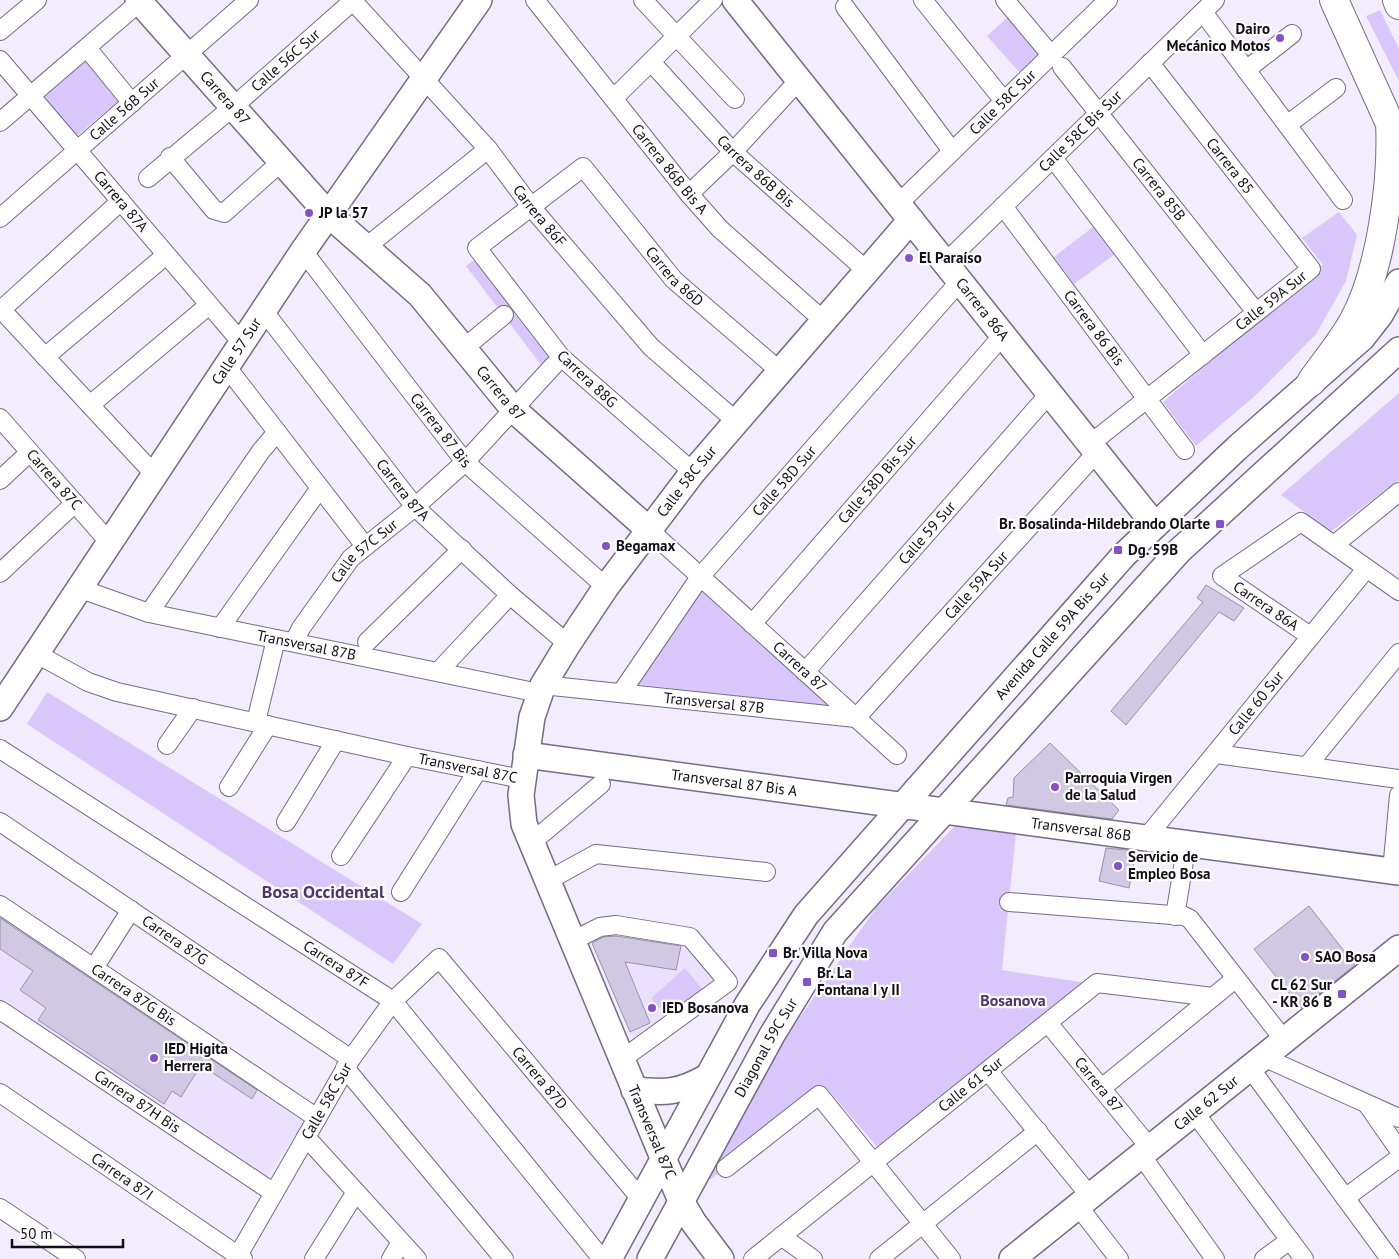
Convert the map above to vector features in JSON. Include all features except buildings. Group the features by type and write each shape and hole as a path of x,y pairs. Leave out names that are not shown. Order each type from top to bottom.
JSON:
{"main road":[{"path":"1312,382 1353,322 1369,280 1386,206 1391,145 1394,133 1334,0"},
{"path":"1396,0 1399,5"}],"street":[{"path":"0,31 37,0"},
{"name":"Calle 56B Sur","path":"0,218 249,0"},
{"name":"Carrera 86F","path":"353,0 488,149 532,208 651,347 737,422"},
{"name":"Calle 56C Sur","path":"148,178 234,106 353,0"},
{"name":"Carrera 86B Bis A","path":"535,0 689,194 744,253 824,321"},
{"path":"644,0 735,99"},
{"path":"614,98 652,63 712,0"},
{"name":"Carrera 86A","path":"735,0 1154,524"},
{"path":"923,0 1004,101"},
{"name":"Carrera 85B","path":"1005,0 1099,113 1256,312"},
{"name":"Calle 58C Sur","path":"524,767 532,718 541,689 606,586 648,529 693,472 868,271 904,212 952,151 1004,101 1057,61 1108,0"},
{"path":"0,122 140,1"},
{"name":"Carrera 87","path":"140,1 328,214 420,295 514,410 897,755"},
{"name":"Calle 57 Sur","path":"2,698 35,653 263,310 475,1"},
{"path":"1209,6 1246,70 1343,200"},
{"name":"Calle 58C Bis Sur","path":"952,272 1003,206 1209,6"},
{"path":"845,7 952,151"},
{"path":"1246,70 1292,34"},
{"path":"87,48 132,103"},
{"name":"Carrera 87A","path":"0,60 242,343"},
{"name":"Carrera 86B Bis","path":"652,63 733,152 868,271"},
{"name":"Carrera 85","path":"1150,63 1311,269"},
{"path":"689,194 733,152 799,80"},
{"path":"1287,125 1336,88"},
{"path":"366,247 488,149"},
{"path":"170,158 214,210 224,213 282,162"},
{"path":"1053,158 1202,355"},
{"name":"Carrera 86D","path":"532,208 583,166 674,280 781,372"},
{"path":"121,202 1,309 154,474"},
{"name":"Carrera 86 Bis","path":"1003,206 1185,450"},
{"name":"Carrera 88G","path":"532,208 477,248 561,357 693,472"},
{"name":"Carrera 87 Bis","path":"303,251 465,462 606,586"},
{"path":"46,357 166,255"},
{"name":"Calle 59A Sur","path":"856,718 1093,448 1147,399 1311,269"},
{"name":"Calle 58D Sur","path":"621,693 700,577 952,272"},
{"name":"Avenida Calle 59A Bis Sur","path":"901,806 1124,554 1154,524 1362,338 1380,315 1399,282"},
{"path":"90,405 209,305"},
{"name":"Carrera 87A","path":"263,310 415,507 510,595 568,644"},
{"path":"464,348 504,316"},
{"name":"Calle 58D Bis Sur","path":"752,624 1003,335"},
{"path":"942,811 1179,551 1399,350"},
{"name":"Calle 57C Sur","path":"294,642 301,628 351,558 415,507 465,462 554,365"},
{"path":"226,366 365,546"},
{"name":"Calle 59 Sur","path":"805,672 1050,394"},
{"name":"Carrera 87C","path":"0,418 109,542"},
{"path":"149,613 261,451 277,432"},
{"path":"0,480 30,452"},
{"path":"220,628 320,488"},
{"path":"1399,492 1334,545 1399,591"},
{"path":"0,572 75,503"},
{"name":"Carrera 86A","path":"1310,636 1222,576 1301,522 1334,545"},
{"path":"368,642 462,549"},
{"name":"Calle 60 Sur","path":"1146,838 1366,569"},
{"name":"Transversal 87B","path":"78,588 149,613 438,672 541,689 621,693 856,718"},
{"path":"438,672 510,595"},
{"path":"229,787 262,723 276,639"},
{"name":"Transversal 87C","path":"35,653 103,688 406,756 478,770 524,767 521,810 531,843 662,1160 681,1201"},
{"path":"1308,765 1399,653"},
{"path":"168,745 193,708"},
{"path":"286,822 336,740"},
{"name":"Carrera 87F","path":"0,749 393,1001 602,1259"},
{"path":"1216,754 1308,765 1399,779"},
{"path":"341,856 406,756"},
{"name":"Transversal 87 Bis A","path":"524,767 942,811"},
{"path":"401,892 478,770"},
{"path":"531,843 600,784"},
{"path":"1396,871 1399,795"},
{"path":"609,1259 707,1077 787,940 839,876 901,806"},
{"name":"Transversal 86B","path":"942,811 1396,871"},
{"name":"Diagonal 59C Sur","path":"650,1259 772,1035 821,953 850,914 942,811"},
{"name":"Carrera 87G","path":"0,822 131,910 348,1064 504,1259"},
{"path":"1176,916 1187,843"},
{"path":"547,881 596,854 766,872"},
{"path":"1009,902 1184,916 1190,919 1284,1040"},
{"name":"Carrera 87G Bis","path":"0,905 317,1118"},
{"path":"94,968 131,910"},
{"path":"572,941 600,927 616,924 690,937 728,982 621,1060"},
{"name":"Calle 62 Sur","path":"1012,1259 1399,948"},
{"name":"Calle 58C Sur","path":"239,1258 348,1064 393,1001 439,958"},
{"name":"Carrera 87D","path":"439,958 642,1199"},
{"path":"1103,1087 1236,978"},
{"name":"Calle 61 Sur","path":"753,1259 1097,983 1214,997"},
{"name":"Carrera 87H Bis","path":"0,1010 274,1193"},
{"name":"Carrera 87","path":"1048,1022 1103,1087 1214,1259"},
{"path":"1256,1063 1399,1118"},
{"path":"1256,1063 1345,1198 1390,1259"},
{"path":"988,1071 1038,1131 1119,1259"},
{"path":"634,1090 678,1091 707,1077"},
{"name":"Carrera 87I","path":"0,1093 239,1258"},
{"path":"726,1168 819,1095 951,1259"},
{"path":"1366,1104 1399,1150"},
{"path":"1194,1112 1304,1259"},
{"path":"879,1259 1038,1131"},
{"path":"306,1137 417,1259"},
{"path":"1345,1198 1399,1158"},
{"path":"314,1259 356,1192"},
{"path":"681,1201 698,1229 720,1259"},
{"path":"0,1208 76,1259"},
{"path":"781,1236 812,1259"},
{"path":"1264,1259 1290,1240"},
{"path":"391,1259 401,1242"}],"shaded area":[{"path":"1380,10 1399,49 1399,81 1366,16"},
{"path":"1008,17 1042,56 1021,74 987,36"},
{"path":"86,56 121,99 74,138 39,96"},
{"path":"1399,167 1399,207 1396,242 1387,274 1371,310"},
{"path":"1339,212 1357,235 1346,281 1316,334 1257,394 1196,446 1163,402 1323,265 1302,238"},
{"path":"1093,227 1114,255 1074,284 1054,257"},
{"path":"478,257 554,357 542,366 466,266"},
{"path":"1399,393 1399,480 1331,531 1281,495"},
{"path":"699,583 837,708 635,684"},
{"path":"47,692 422,924 393,964 27,724"},
{"path":"956,825 1016,832 1002,970 1087,983 879,1149 827,1089 711,1179 706,1176 787,1036 876,908"},
{"name":"IED Higita Herrera","path":"0,912 307,1117 267,1178 0,1000"},
{"name":"IED Bosanova","path":"612,930 686,943 718,983 635,1043 590,937"},
{"path":"685,968 703,990 669,1019 651,998"}],"place":[{"name":"Dairo Mecánico Motos","path":"1280,38"},
{"name":"JP la 57","path":"309,213"},
{"name":"El Paraíso","path":"909,258"},
{"name":"Br. Bosalinda-Hildebrando Olarte","path":"1220,524"},
{"name":"Begamax","path":"606,546"},
{"name":"Dg. 59B","path":"1118,550"},
{"name":"Parroquia Virgen de la Salud","path":"1055,787"},
{"name":"Servicio de Empleo Bosa","path":"1118,866"},
{"name":"Br. Villa Nova","path":"773,953"},
{"name":"SAO Bosa","path":"1305,957"},
{"name":"Br. La Fontana I y II","path":"807,982"},
{"name":"CL 62 Sur - KR 86 B","path":"1342,994"},
{"name":"IED Bosanova","path":"652,1008"},
{"name":"IED Higita Herrera","path":"154,1058"}],"district":[{"name":"Bosa Occidental","path":"323,892"},
{"name":"Bosanova","path":"1013,1000"}]}
